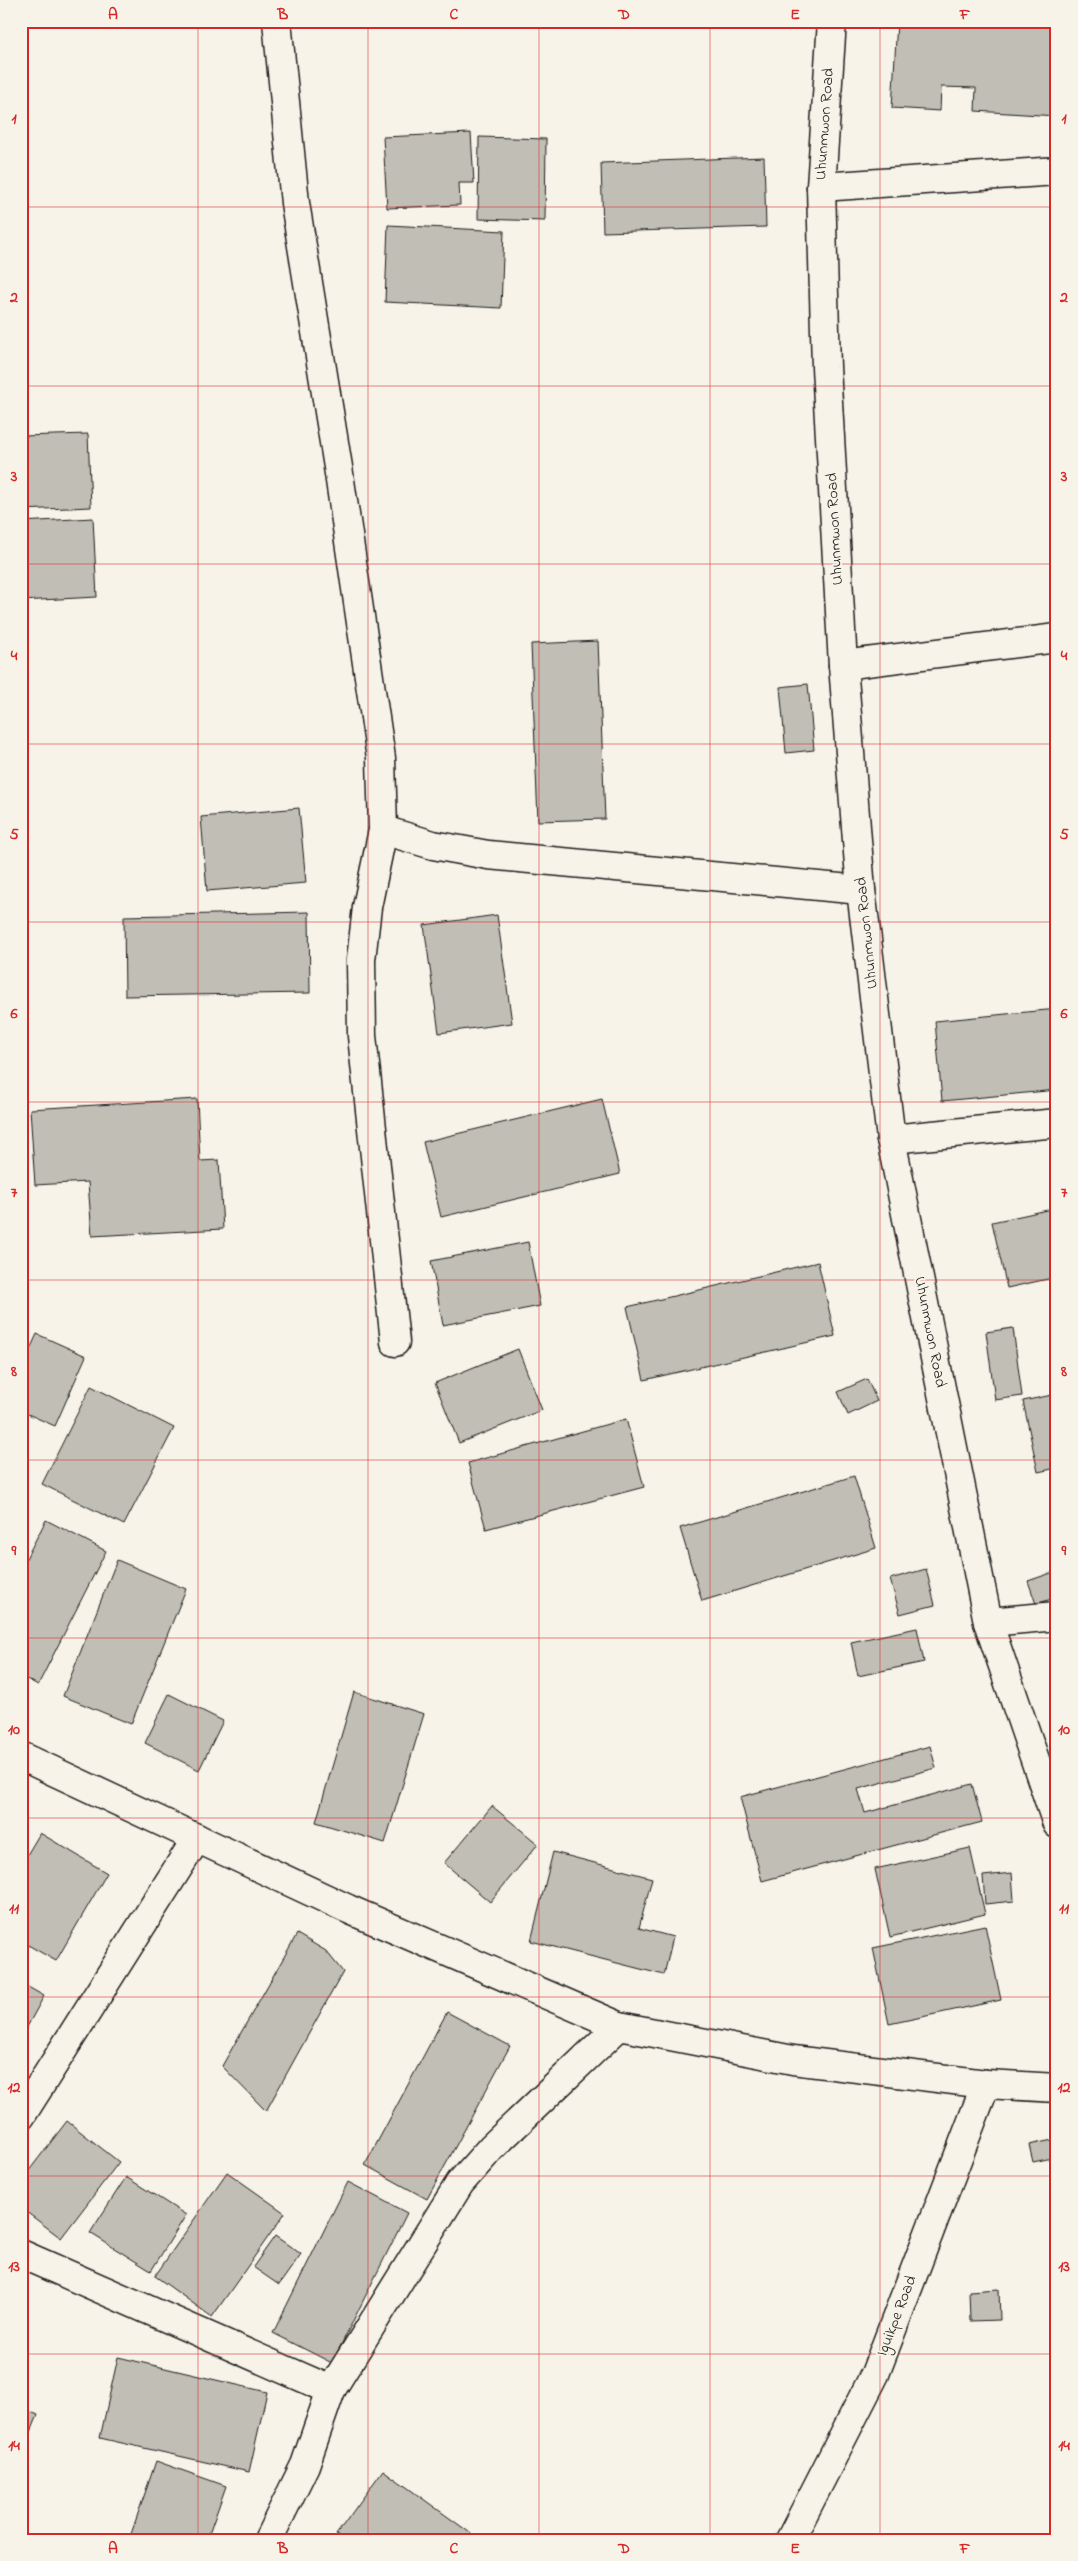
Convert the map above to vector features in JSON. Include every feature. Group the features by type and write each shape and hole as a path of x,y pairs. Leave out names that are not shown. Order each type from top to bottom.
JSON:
{"street":[{"path":"277,21 295,203 338,467 381,758 383,830 367,907 360,960 362,1026 395,1342"},
{"name":"Uhunmwon Road","path":"832,21 821,187 826,367 843,665 861,890 891,1139 988,1622 1057,1824"},
{"path":"821,187 1057,171"},
{"path":"843,665 1057,638"},
{"path":"383,830 433,845 488,855 861,890"},
{"path":"891,1139 1057,1123"},
{"path":"988,1622 1057,1616"},
{"path":"21,1756 348,1909 619,2026 793,2060 986,2084 1057,2088"},
{"path":"21,2116 197,1838"},
{"path":"268,2540 305,2465 331,2390 460,2183 491,2148 619,2026"},
{"name":"Iguikpe Road","path":"790,2540 875,2374 986,2084"},
{"path":"21,2254 331,2390"}],"building":[{"path":"897,21 1057,23 1057,116 975,111 976,88 941,87 940,111 892,108"},
{"path":"471,133 474,183 459,183 460,205 387,208 383,137"},
{"path":"479,137 546,139 545,221 478,219"},
{"path":"764,157 766,227 603,232 601,163"},
{"path":"388,225 504,231 501,308 385,302"},
{"path":"88,434 91,507 21,510 21,436"},
{"path":"93,518 97,597 21,601 21,522"},
{"path":"598,641 605,819 538,821 531,644"},
{"path":"808,684 814,750 786,753 780,687"},
{"path":"299,808 306,883 207,891 201,817"},
{"path":"309,912 310,993 125,996 124,916"},
{"path":"497,915 512,1023 439,1033 424,925"},
{"path":"1057,1009 1057,1090 942,1101 935,1021"},
{"path":"197,1099 200,1161 219,1160 223,1229 92,1236 88,1182 35,1185 30,1109"},
{"path":"602,1099 620,1174 441,1217 423,1142"},
{"path":"1057,1208 1057,1277 1007,1288 992,1222"},
{"path":"528,1242 540,1306 443,1325 431,1261"},
{"path":"818,1262 835,1336 644,1380 627,1307"},
{"path":"1013,1328 1022,1396 995,1400 986,1332"},
{"path":"37,1334 86,1356 55,1426 21,1411 21,1369"},
{"path":"518,1349 542,1410 459,1443 435,1383"},
{"path":"867,1379 877,1401 848,1415 838,1392"},
{"path":"91,1386 174,1428 124,1525 42,1484"},
{"path":"1057,1394 1057,1468 1038,1472 1023,1401"},
{"path":"626,1419 644,1487 486,1529 468,1463"},
{"path":"854,1476 876,1548 702,1601 680,1528"},
{"path":"46,1520 106,1551 38,1685 21,1676 21,1568"},
{"path":"117,1560 186,1589 131,1724 63,1696"},
{"path":"926,1569 935,1605 900,1614 890,1579"},
{"path":"1057,1571 1057,1597 1036,1604 1028,1581"},
{"path":"917,1628 924,1662 858,1676 851,1642"},
{"path":"354,1692 424,1714 385,1843 316,1822"},
{"path":"169,1694 223,1721 199,1770 145,1743"},
{"path":"930,1746 936,1768 858,1789 865,1813 972,1784 982,1822 762,1881 740,1797"},
{"path":"492,1806 538,1844 490,1902 444,1863"},
{"path":"40,1833 107,1873 56,1961 21,1941 21,1865"},
{"path":"970,1848 985,1914 890,1937 875,1869"},
{"path":"553,1852 652,1878 639,1928 673,1937 664,1975 531,1941"},
{"path":"1012,1873 1014,1901 985,1904 983,1876"},
{"path":"985,1925 1001,2000 889,2024 873,1948"},
{"path":"297,1934 326,1951 343,1972 266,2111 222,2066"},
{"path":"21,1983 44,1996 21,2038"},
{"path":"447,2012 510,2046 427,2199 365,2165"},
{"path":"67,2121 119,2162 61,2238 21,2208 21,2181"},
{"path":"1057,2139 1057,2157 1033,2162 1029,2145"},
{"path":"227,2172 285,2213 212,2317 155,2276"},
{"path":"126,2177 186,2215 151,2271 90,2233"},
{"path":"348,2182 407,2213 332,2363 273,2333"},
{"path":"275,2236 301,2254 279,2285 253,2267"},
{"path":"999,2289 1000,2320 970,2321 969,2291"},
{"path":"1057,2302 1057,2331 1051,2303"},
{"path":"118,2357 267,2392 249,2472 100,2438"},
{"path":"21,2408 38,2415 21,2456"},
{"path":"156,2461 226,2486 207,2540 129,2540"},
{"path":"383,2470 480,2540 343,2540 336,2535"}]}
